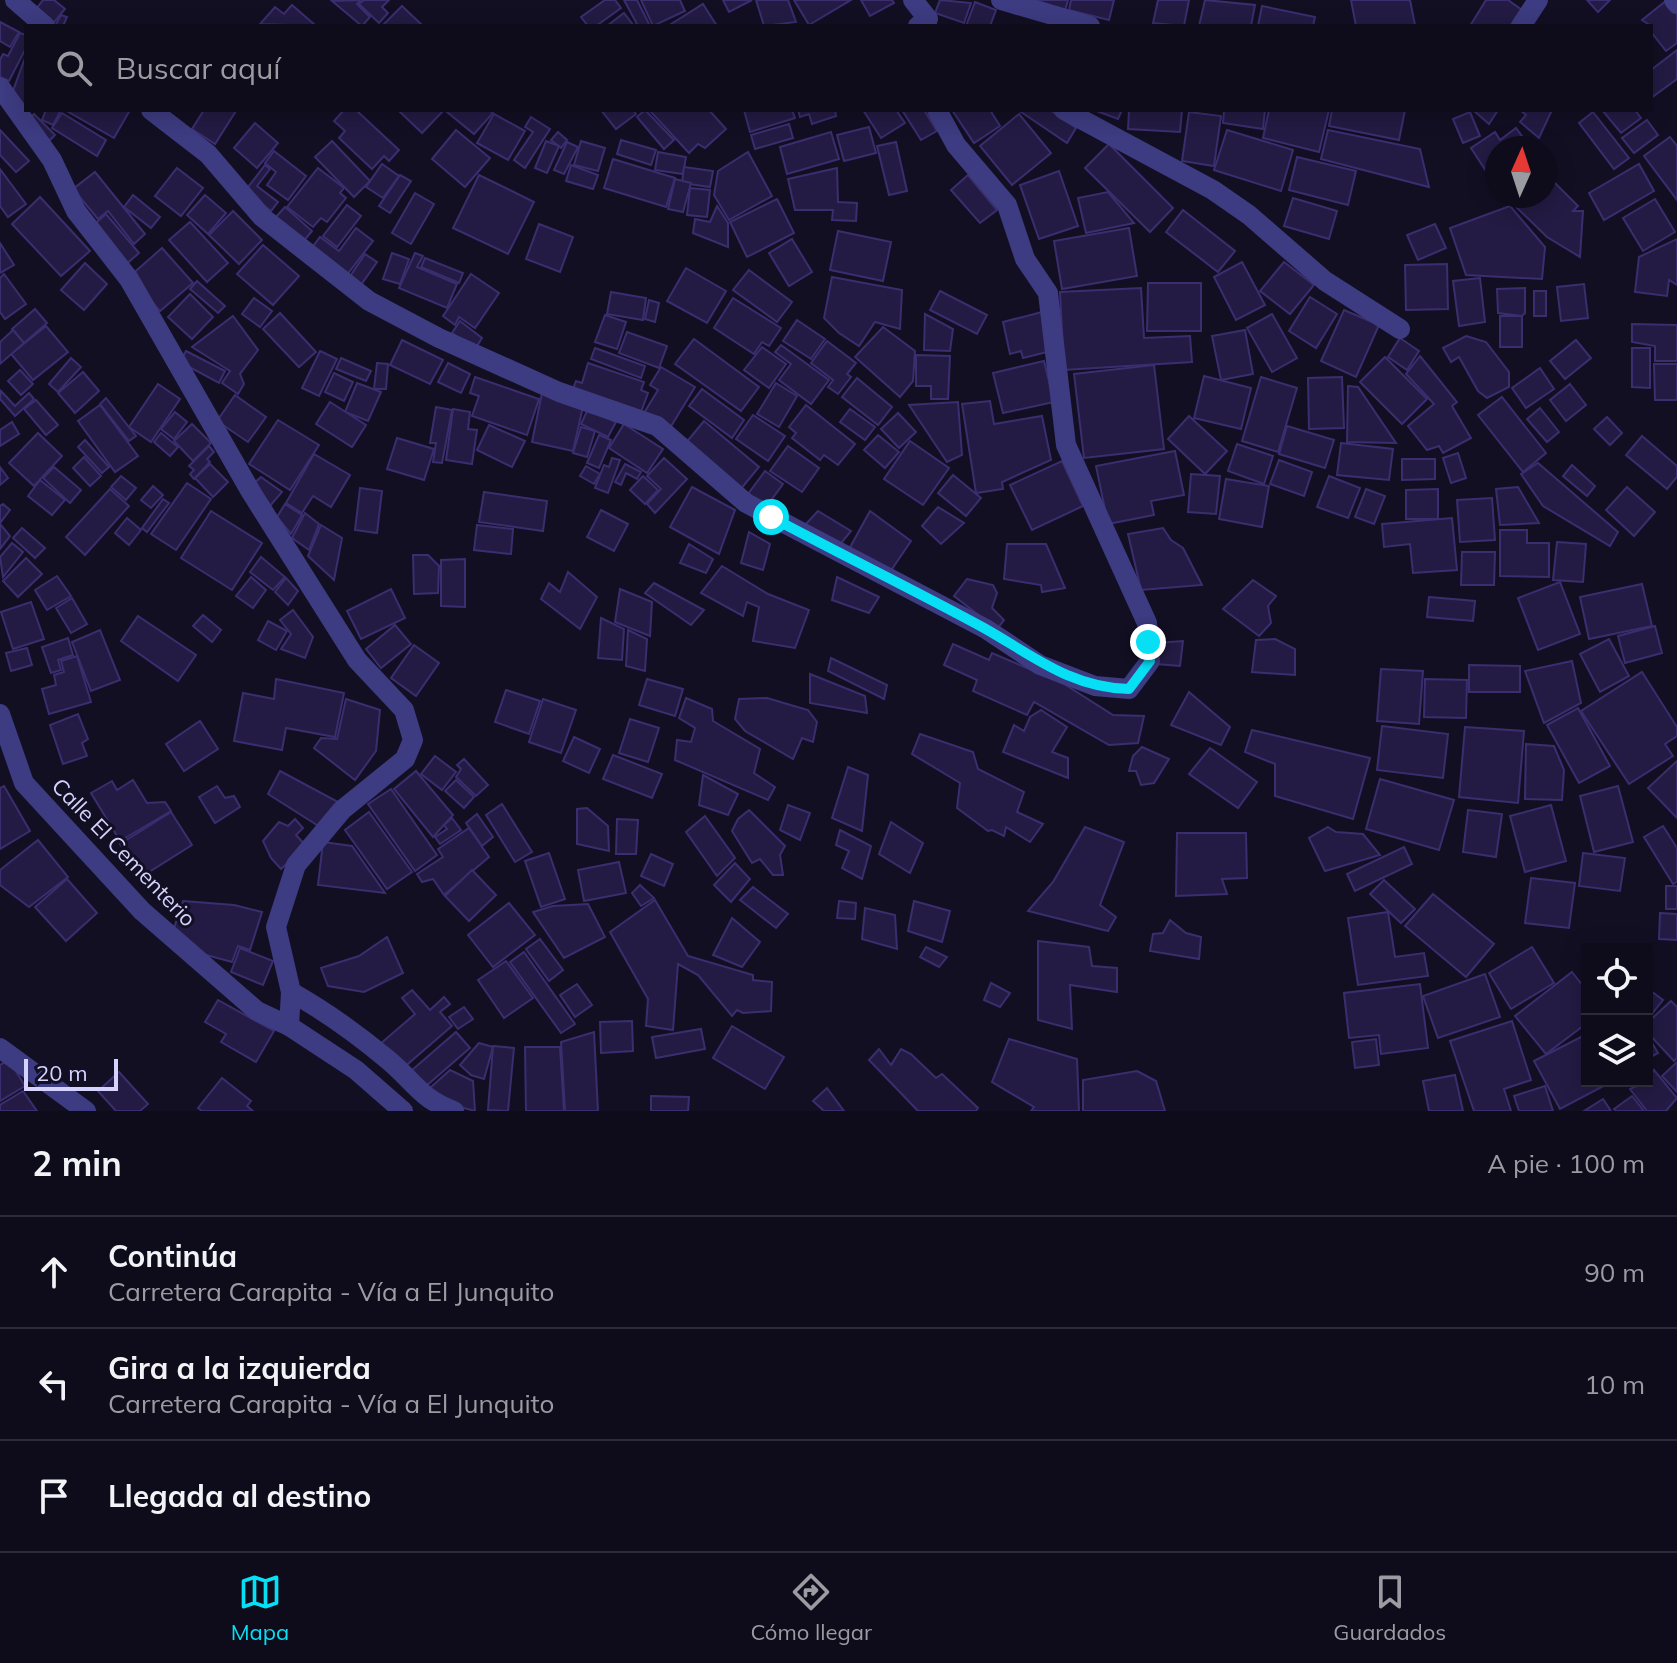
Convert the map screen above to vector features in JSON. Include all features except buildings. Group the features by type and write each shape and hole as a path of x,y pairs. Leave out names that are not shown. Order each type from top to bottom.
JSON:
{"street":[{"path":"15,0 43,24"},
{"path":"913,0 928,24"},
{"path":"1001,0 1083,24"},
{"path":"1522,24 1538,0"},
{"path":"0,87 52,160 76,211 129,279 251,492 357,660 404,710 413,740 405,759 342,810 296,865 276,927 291,992 289,1026"},
{"path":"154,112 208,154 262,217 369,301 439,338 559,392 657,426 746,503 986,629 1040,665 1095,686 1129,689 1150,661 1147,623 1066,445 1048,293 1025,259 1007,205 956,145 938,112"},
{"path":"1068,112 1213,190 1249,215 1325,281 1400,329"},
{"name":"Calle El Cementerio","path":"0,714 24,783 142,911 257,1011 289,1026 356,1070 403,1111"},
{"path":"291,992 323,1010 389,1060 429,1102 454,1111"},
{"path":"0,1048 86,1111"}],"route":[{"path":"771,517 986,629 1040,665 1078,681 1110,689 1129,689 1150,661 1148,642"}]}
